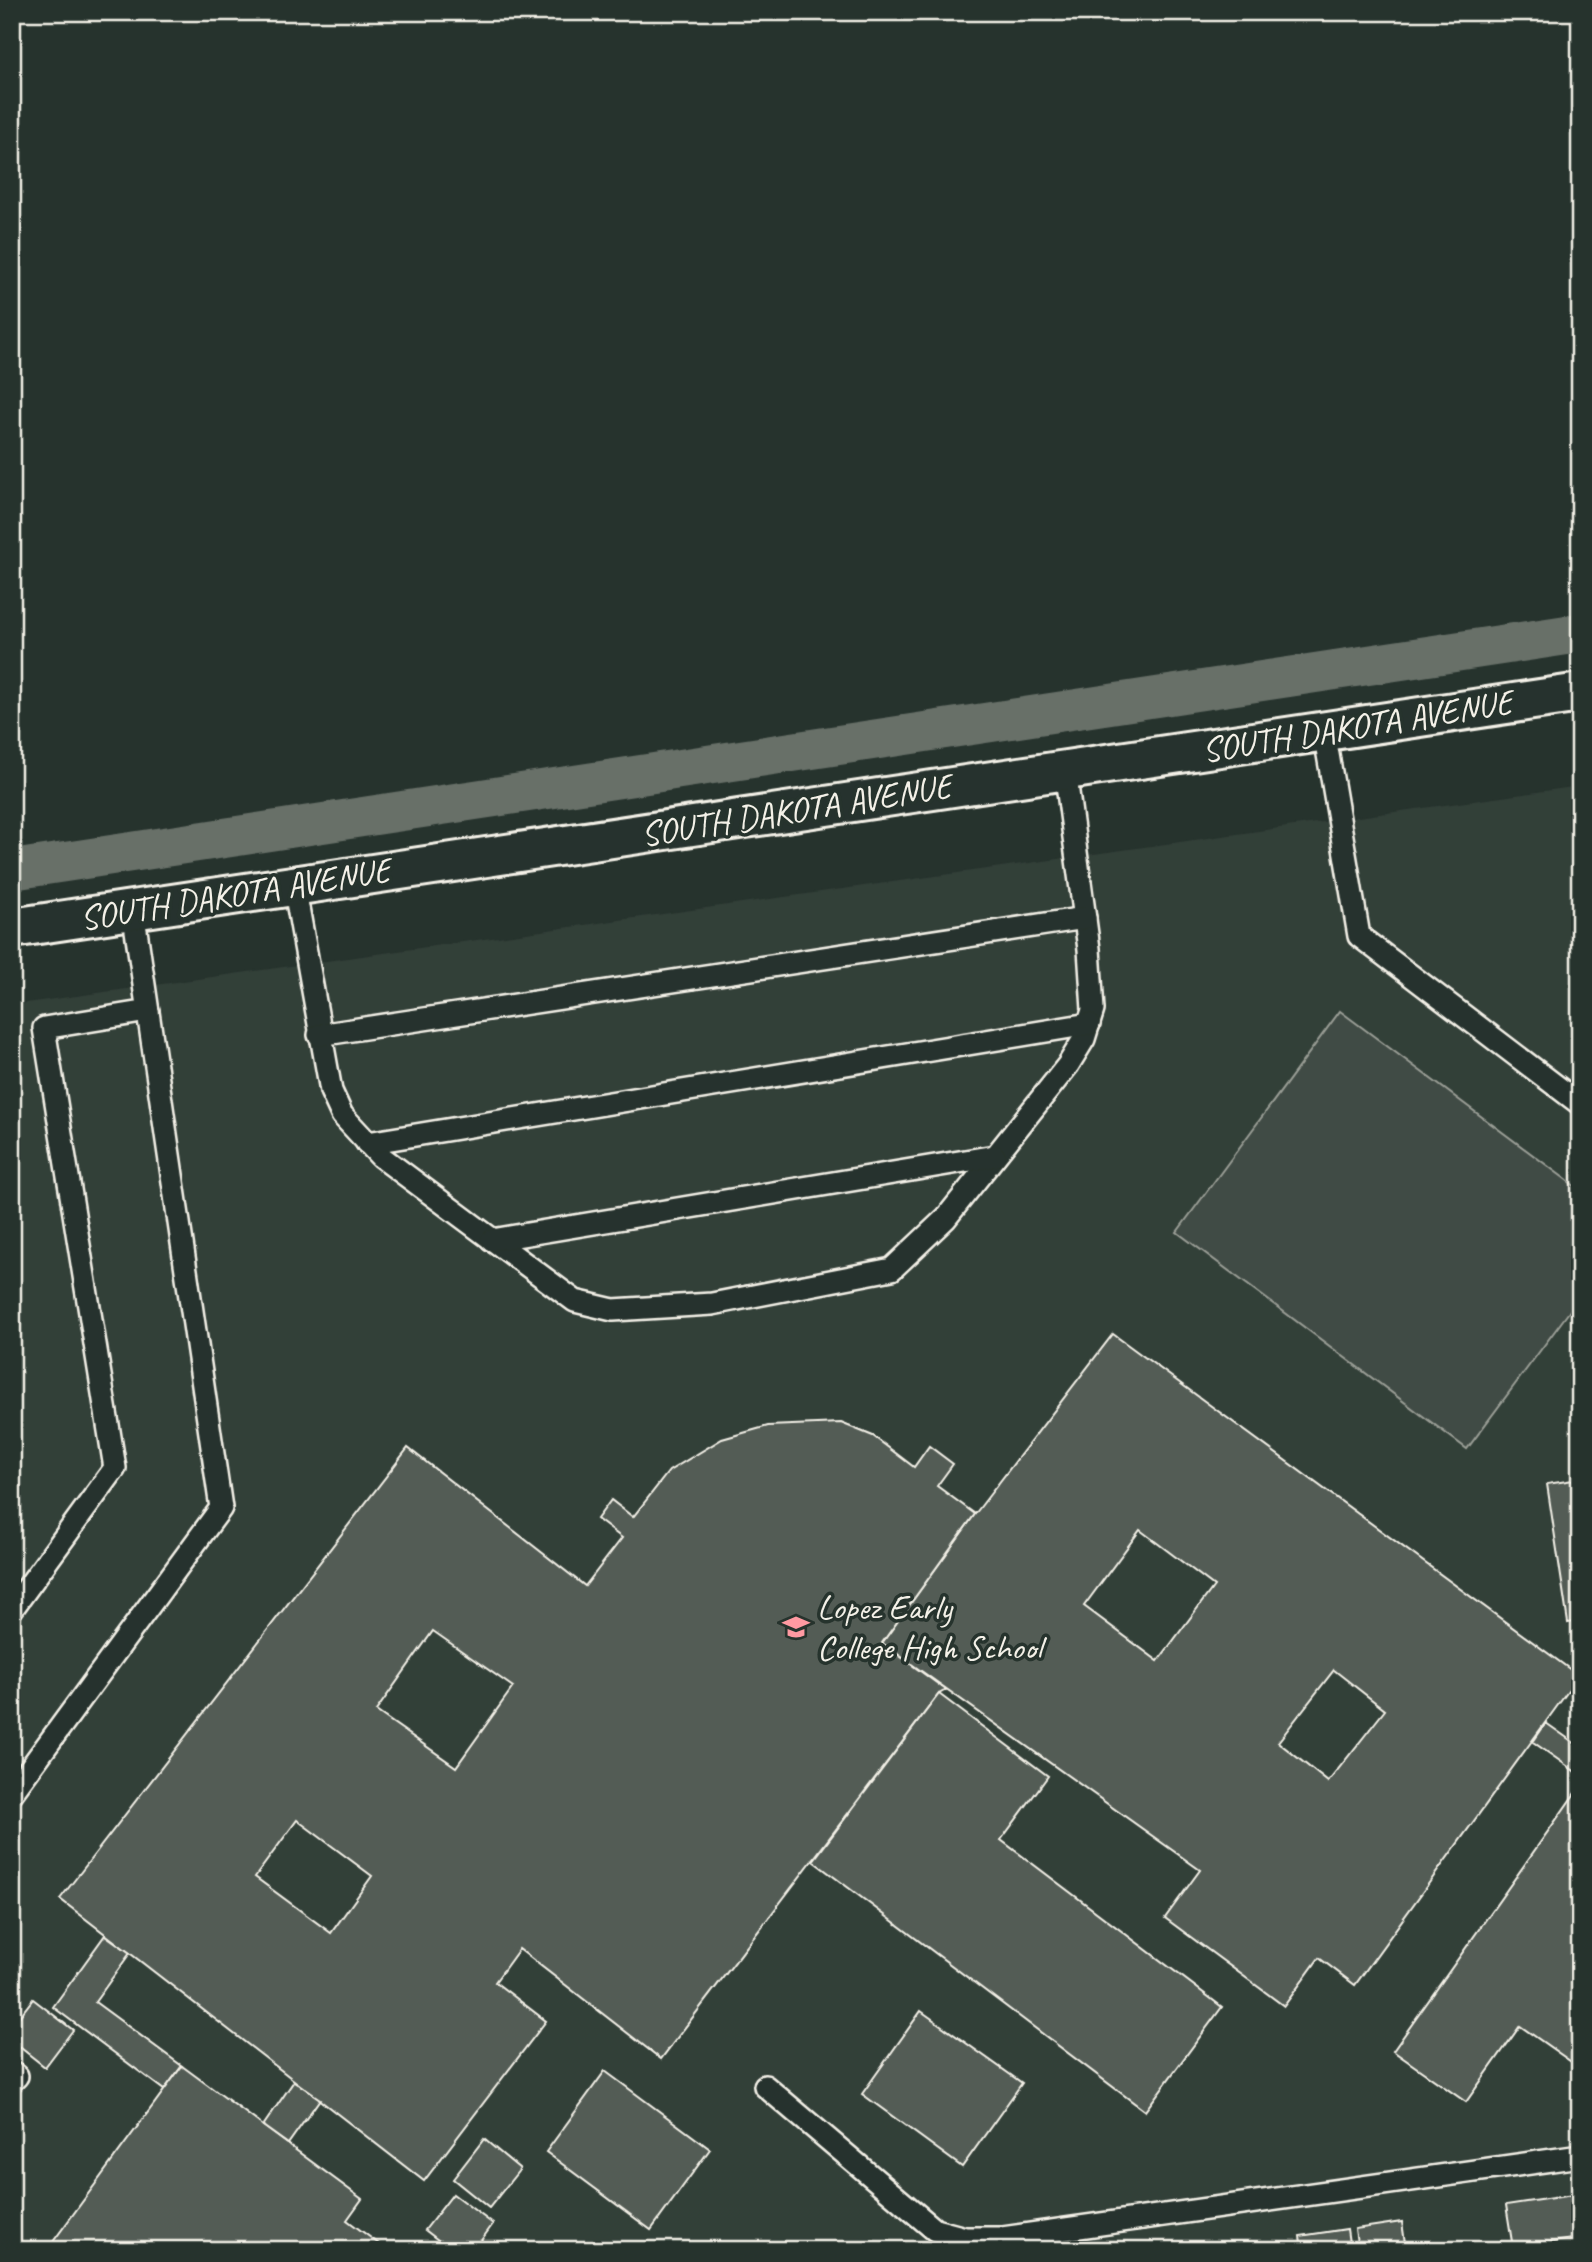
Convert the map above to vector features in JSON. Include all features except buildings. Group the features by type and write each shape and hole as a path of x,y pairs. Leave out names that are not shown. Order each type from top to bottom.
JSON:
{"street":[{"name":"SOUTH DAKOTA AVENUE","path":"12,928 1580,693"}],"lane":[{"path":"1324,731 1359,936 1580,1104"},
{"path":"294,886 331,1091 342,1115 380,1156 575,1301 613,1310 712,1304 892,1269 946,1218 1068,1065 1084,1038 1093,1010 1085,918 1065,770"},
{"path":"12,1793 221,1508 133,910"},
{"path":"319,1035 1085,918"},
{"path":"12,1609 115,1468 44,1028 148,1011"},
{"path":"367,1143 1088,1024"},
{"path":"492,1240 995,1156"},
{"path":"12,2072 17,2076 12,2081"},
{"path":"765,2086 935,2230 965,2238 1002,2238 1580,2156"}],"shaded area":[{"name":"Lopez Early College High School","path":"1580,786 1580,2250 12,2250 12,1005"},
{"path":"1340,1011 1580,1190 1580,1297 1467,1449 1177,1232"}],"waterway":[{"path":"12,870 1580,633"}],"place":[{"name":"Lopez Early College High School","path":"796,1627"}]}
